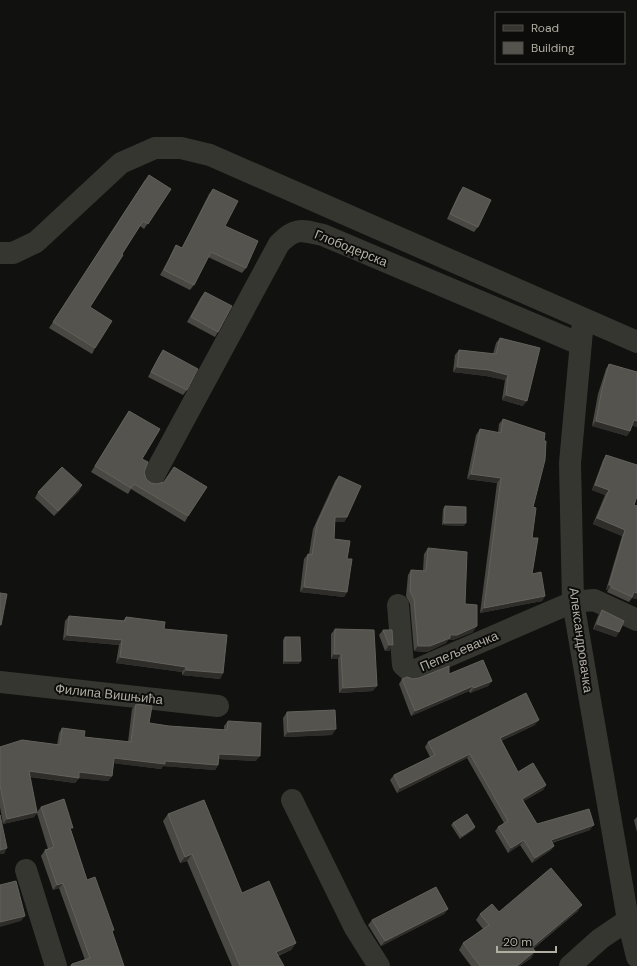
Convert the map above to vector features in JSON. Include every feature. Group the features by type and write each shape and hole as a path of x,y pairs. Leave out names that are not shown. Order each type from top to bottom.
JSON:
{"street":[{"path":"0,253 13,253 36,242 121,163 155,148 182,148 210,155 583,320 637,342"},
{"name":"Глободерска","path":"153,477 279,244 289,233 302,230 323,235 580,344"},
{"name":"Александровачка","path":"583,320 570,463 573,602 628,920 637,957"},
{"path":"573,602 594,600 637,620"},
{"name":"Пепељевачка","path":"398,605 403,665 411,672 573,602"},
{"name":"Филипа Вишњића","path":"0,682 218,706"},
{"path":"292,800 355,928 379,966"},
{"path":"26,870 56,966"},
{"path":"570,966 600,939 628,920"}],"building":[{"path":"149,175 171,189 148,224 143,221 90,307 112,321 95,348 53,322"},
{"path":"463,187 491,200 478,227 450,214"},
{"path":"213,189 238,201 225,226 258,241 246,268 211,252 194,285 164,270 176,245 182,248"},
{"path":"205,292 232,306 218,332 191,317"},
{"path":"500,338 540,348 527,401 506,395 508,375 489,370 457,367 459,350 496,354"},
{"path":"163,350 198,369 187,390 151,372"},
{"path":"609,364 637,372 637,421 634,420 630,431 596,421 602,389"},
{"path":"129,411 160,429 142,459 148,462 144,472 146,479 151,483 157,484 164,482 174,467 207,487 188,516 134,484 131,488 95,466"},
{"path":"503,419 545,433 545,460 533,507 536,508 532,538 538,538 532,574 541,572 545,596 484,608 501,478 471,474 480,429 501,433"},
{"path":"606,455 637,465 637,496 634,505 637,506 637,593 634,592 632,597 609,585 625,530 597,518 609,490 595,485"},
{"path":"62,467 82,485 58,511 38,492"},
{"path":"339,476 361,486 347,517 335,517 334,539 350,541 347,559 352,559 347,592 304,587 308,554 312,555 317,524"},
{"path":"445,506 466,507 466,523 444,523"},
{"path":"428,548 467,552 465,604 477,605 477,626 457,635 450,635 450,638 430,646 418,646 414,599 410,591 411,570 426,571"},
{"path":"0,593 7,594 1,625 0,625"},
{"path":"602,610 624,621 619,632 597,624"},
{"path":"69,616 125,621 126,617 165,622 164,629 227,635 223,673 186,670 186,667 120,657 122,640 67,635"},
{"path":"335,629 374,630 377,686 343,688 341,654 334,654"},
{"path":"383,630 392,630 393,645 389,645"},
{"path":"285,637 300,637 301,661 285,661"},
{"path":"483,660 492,681 474,688 473,686 415,711 402,679 407,677 413,679 419,678 449,666 449,674"},
{"path":"526,693 539,720 500,738 518,772 533,763 546,785 522,799 537,824 589,809 594,825 551,840 554,846 535,858 524,840 511,848 498,827 508,821 470,754 400,788 394,775 435,755 428,742"},
{"path":"136,704 152,706 149,723 169,726 227,730 228,721 261,723 260,756 219,754 218,765 165,761 165,764 114,758 112,776 79,772 79,778 29,771 37,812 7,819 0,785 0,747 22,740 60,745 62,728 85,731 84,737 131,742"},
{"path":"335,710 336,729 288,732 287,712"},
{"path":"64,799 73,828 70,828 87,880 95,877 114,930 112,931 124,966 71,966 72,964 90,958 63,883 57,885 45,850 54,847 41,807"},
{"path":"204,800 242,893 269,881 296,943 276,952 284,966 240,966 192,854 185,857 168,814"},
{"path":"467,814 475,827 462,836 453,823"},
{"path":"0,815 7,848 0,850"},
{"path":"551,868 582,905 532,947 535,951 517,966 480,966 463,943 489,925 480,914 492,904 499,912"},
{"path":"16,881 25,916 0,922 0,885"},
{"path":"436,887 448,909 385,941 372,920"}]}
